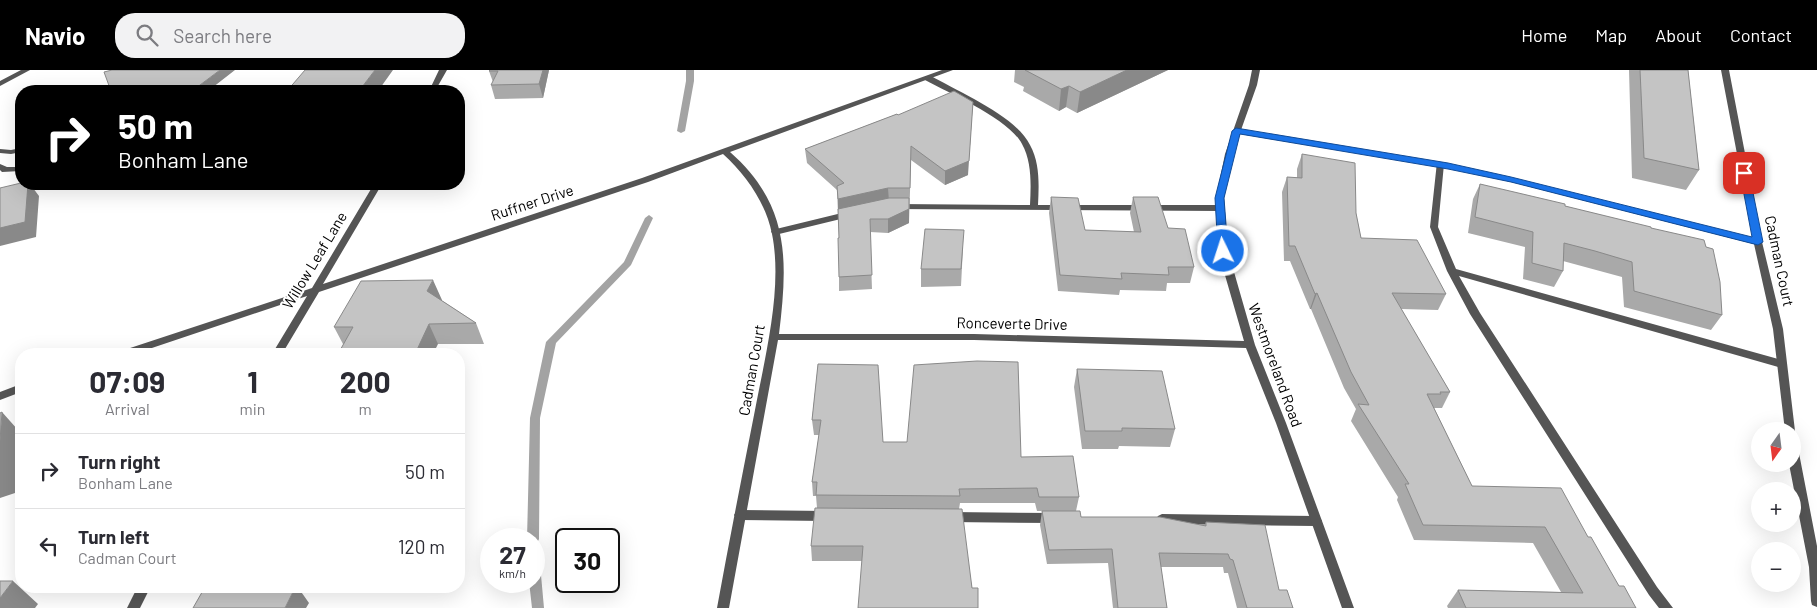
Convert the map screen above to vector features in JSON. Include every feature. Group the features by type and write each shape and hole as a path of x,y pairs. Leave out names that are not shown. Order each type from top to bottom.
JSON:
{"street":[{"path":"0,84 26,70"},
{"path":"435,85 443,70"},
{"name":"Ruffner Drive","path":"140,348 725,152 949,70"},
{"name":"Westmoreland Road","path":"1256,70 1253,85 1236,131 1220,198 1223,251 1250,345 1348,608"},
{"name":"Cadman Court","path":"1725,70 1758,242 1778,329 1789,422"},
{"path":"928,78 999,118 1022,137 1031,159 1035,180 1034,208"},
{"path":"1236,131 1440,164 1758,242"},
{"path":"0,151 15,151"},
{"path":"12,152 0,165 5,170 15,169"},
{"name":"Cadman Court","path":"723,608 774,337 779,294 774,223 753,180 725,152"},
{"path":"1440,164 1434,227 1452,271 1475,314 1647,582 1668,608"},
{"name":"Willow Leaf Lane","path":"281,348 374,190"},
{"path":"889,207 1220,208"},
{"path":"775,232 856,213"},
{"path":"1452,271 1782,364"},
{"name":"Ronceverte Drive","path":"774,337 974,337 1250,345"},
{"path":"0,396 15,390"},
{"path":"1797,472 1815,567 1817,601"},
{"path":"740,515 839,516"},
{"path":"939,517 1068,518"},
{"path":"1148,519 1316,521"},
{"path":"133,608 141,593"}],"building":[{"path":"112,70 220,70 200,85 109,85 104,72"},
{"path":"305,70 375,70 364,85 292,85"},
{"path":"490,70 543,70 539,84 491,85 498,71"},
{"path":"1025,70 1127,70 1080,92 1069,86 1061,89"},
{"path":"1640,70 1688,70 1699,170 1644,158"},
{"path":"954,91 973,102 969,161 945,171 911,146 910,188 888,188 838,199 837,186 844,183 805,149 898,115"},
{"path":"1302,154 1355,163 1356,213 1361,238 1417,240 1446,294 1392,293 1450,392 1427,394 1472,486 1561,488 1588,537 1591,537 1619,586 1624,586 1636,608 1466,608 1458,590 1583,593 1545,527 1423,525 1405,484 1409,484 1358,404 1369,405 1351,372 1295,246 1289,246 1287,177 1302,178"},
{"path":"15,184 15,190 28,190 25,222 0,228 0,188"},
{"path":"1480,184 1704,240 1706,247 1713,249 1720,282 1722,315 1634,291 1632,262 1595,251 1564,243 1563,271 1532,263 1533,232 1475,217"},
{"path":"1051,197 1078,198 1085,230 1141,232 1133,197 1158,197 1168,228 1185,229 1194,267 1168,267 1169,275 1121,273 1122,279 1060,275"},
{"path":"889,198 909,198 909,209 888,219 870,219 872,275 839,277 838,209"},
{"path":"925,229 964,230 961,269 921,269"},
{"path":"433,280 427,291 476,323 429,324 418,348 341,348 353,327 334,327 361,281"},
{"path":"977,361 1018,362 1021,457 1073,456 1079,497 1039,497 1037,488 959,489 960,496 816,495 817,482 812,482 821,420 812,420 818,364 878,365 883,442 907,442 914,365"},
{"path":"1077,369 1162,371 1175,429 1122,428 1122,431 1085,431"},
{"path":"2,412 0,441 0,413"},
{"path":"815,508 962,509 972,588 978,588 978,608 858,608 863,546 811,546"},
{"path":"1042,511 1080,511 1081,517 1160,517 1206,526 1206,522 1265,525 1279,590 1287,590 1293,608 1247,608 1233,560 1230,559 1228,554 1159,553 1167,608 1118,608 1112,549 1049,550"},
{"path":"0,581 13,581 0,598"},
{"path":"202,593 292,593 285,608 193,608"}],"waterway":[{"path":"681,131 690,81 690,70"},
{"path":"533,528 535,418 551,342 628,263 649,218"},
{"path":"537,593 538,608"}],"route":[{"path":"1223,251 1220,198 1236,131 1448,166 1758,242 1744,173"}]}
